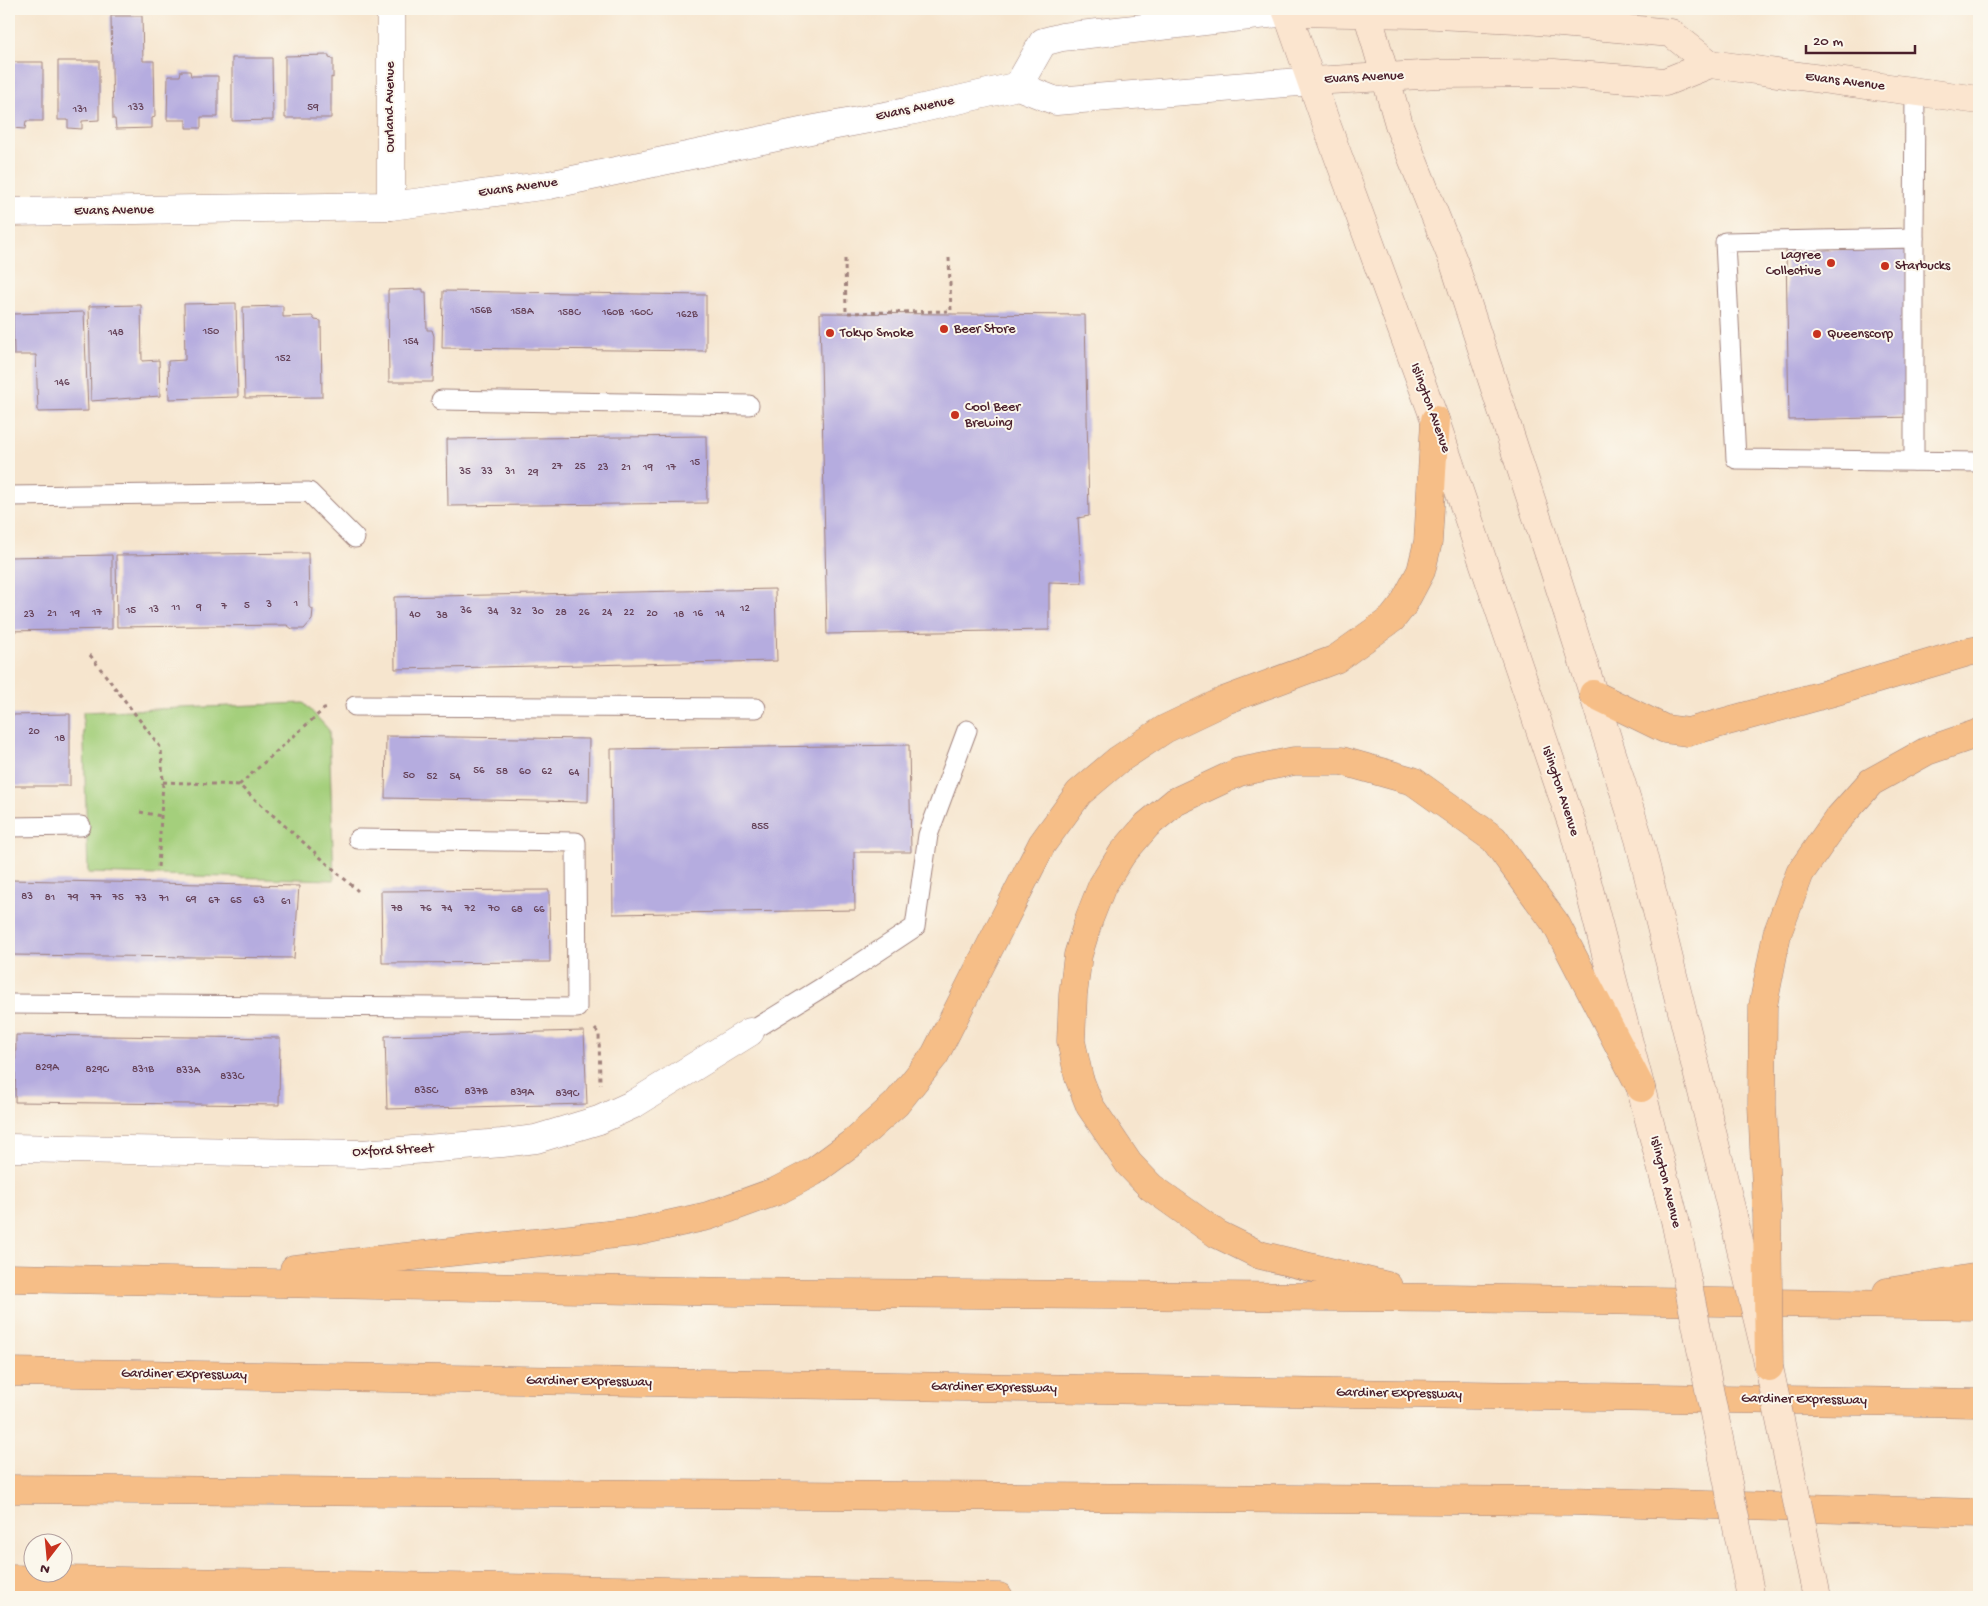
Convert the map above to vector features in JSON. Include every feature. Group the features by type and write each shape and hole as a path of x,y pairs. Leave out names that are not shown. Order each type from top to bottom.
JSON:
{"highway":[{"path":"181,1281 635,1232 708,1216 777,1191 813,1172 851,1144 896,1104 935,1055 1042,844 1080,793 1118,760 1165,729 1226,700 1336,659 1392,619 1411,593 1421,571 1428,542 1435,420"},
{"path":"1593,694 1665,729 1688,732 1979,650"},
{"path":"1769,1367 1768,1210 1762,1105 1763,1006 1777,934 1800,873 1837,820 1871,782 1927,751 1979,733"},
{"path":"1448,1298 1350,1278 1260,1255 1217,1234 1151,1187 1128,1164 1090,1106 1078,1078 1071,1041 1073,995 1078,955 1089,918 1102,886 1122,854 1147,825 1174,802 1239,772 1294,760 1342,760 1413,782 1494,839 1556,924 1641,1088"},
{"path":"1816,1303 1979,1277"},
{"path":"9,1278 736,1292 1448,1298 1979,1306"},
{"name":"Gardiner Expressway","path":"9,1372 1979,1403"},
{"path":"9,1489 1560,1500 1979,1513"},
{"path":"9,1579 998,1597"},
{"path":"713,1592 746,1597"}],"main road":[{"path":"1287,10 1366,10 1517,19 1671,33 1710,64"},
{"name":"Islington Avenue","path":"1287,10 1327,126 1435,420 1572,827 1675,1220 1751,1597"},
{"path":"1366,10 1400,128 1457,272 1639,839 1769,1367 1817,1597"},
{"name":"Evans Avenue","path":"1312,81 1386,76 1554,73 1664,82 1710,64 1979,100"}],"street":[{"name":"Ourland Avenue","path":"390,9 391,206"},
{"path":"1018,86 1043,42 1062,37 1287,10"},
{"name":"Evans Avenue","path":"9,212 391,206 549,185 815,129 906,112 1018,86 1056,101 1312,81"},
{"name":"Oxford Street","path":"9,1148 362,1154 536,1139 599,1120 644,1099 750,1032"}],"lane":[{"path":"1914,91 1914,461"},
{"path":"1914,238 1725,242 1736,459 1979,462"},
{"path":"440,400 749,405"},
{"path":"9,496 309,492 355,538"},
{"path":"355,706 756,708"},
{"path":"750,1032 915,927 928,835 967,730"},
{"path":"9,827 81,826"},
{"path":"9,1004 577,1008 576,842 358,839"}],"path":[{"path":"845,259 846,313 951,311 950,258"},
{"path":"90,655 161,748 163,782 158,868"},
{"path":"239,785 324,708 355,706"},
{"path":"163,782 239,785 358,891"},
{"path":"140,812 161,816"},
{"path":"577,1008 599,1034 599,1120"}],"green space":[{"path":"304,703 329,730 334,880 88,873 83,712"}],"building":[{"path":"111,16 142,16 143,61 154,61 155,117 152,118 152,128 116,129 115,119 113,119"},
{"path":"329,55 329,58 333,59 331,118 285,118 285,56"},
{"path":"232,58 272,58 273,120 232,121"},
{"path":"58,61 99,61 99,120 82,121 82,129 68,128 68,120 58,120"},
{"path":"9,62 43,62 43,121 26,121 25,129 11,128 11,122 9,122"},
{"path":"181,71 190,71 191,76 218,76 218,117 201,117 201,128 186,128 186,120 167,120 168,76 180,76"},
{"path":"1910,248 1913,417 1789,420 1786,250"},
{"path":"423,289 423,292 426,292 427,330 432,330 434,336 433,382 389,382 388,290"},
{"path":"443,291 706,295 706,351 442,348"},
{"path":"236,303 238,397 169,399 168,361 185,360 184,304"},
{"path":"141,305 142,361 159,360 160,396 91,401 89,306"},
{"path":"283,306 283,317 312,316 315,320 321,321 322,397 245,398 243,307"},
{"path":"84,312 88,411 38,412 36,355 14,355 13,314"},
{"name":"Cool Beer Brewing","path":"820,313 1085,315 1089,516 1078,518 1082,583 1049,582 1049,630 827,634"},
{"path":"10,348 12,420 9,420"},
{"path":"706,436 707,503 448,506 447,439"},
{"path":"308,553 309,607 313,609 312,620 304,629 292,629 287,625 117,627 116,555"},
{"path":"112,555 112,629 9,631 9,557"},
{"path":"775,589 777,661 395,669 394,597"},
{"path":"70,714 70,786 9,786 9,715"},
{"path":"386,736 589,739 588,802 385,798"},
{"path":"909,745 911,852 854,852 855,910 613,914 611,749"},
{"path":"10,880 299,886 294,958 10,955"},
{"path":"549,890 550,962 382,963 381,891"},
{"path":"584,1031 587,1104 387,1109 385,1036"},
{"path":"16,1035 280,1038 279,1105 15,1102"}],"place":[{"name":"Lagree Collective","path":"1831,263"},
{"name":"Starbucks","path":"1885,266"},
{"name":"Beer Store","path":"944,329"},
{"name":"Tokyo Smoke","path":"830,333"},
{"name":"Queenscorp","path":"1817,334"},
{"name":"Cool Beer Brewing","path":"955,415"}]}
